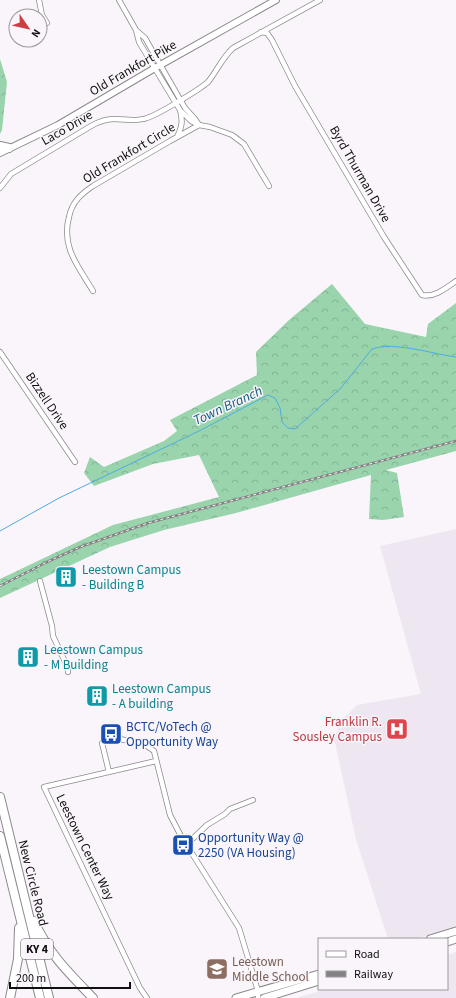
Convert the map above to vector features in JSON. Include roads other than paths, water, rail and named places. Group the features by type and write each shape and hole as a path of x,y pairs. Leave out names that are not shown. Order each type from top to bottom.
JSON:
{"highway":[{"path":"0,146 9,148"},
{"name":"New Circle Road","path":"0,797 49,998"},
{"name":"New Circle Road","path":"0,836 40,998"},
{"path":"25,899 47,948 60,964 93,998"},
{"path":"10,998 18,960 19,913"}],"main road":[{"name":"Old Frankfort Pike","path":"0,153 58,125 158,66 276,0"},
{"path":"433,938 456,931"},
{"path":"236,998 258,995 318,974"},
{"path":"264,998 318,981"}],"street":[{"path":"119,0 136,30 139,42 158,66 180,110 182,122 181,130 176,137"},
{"name":"Laco Drive","path":"0,188 11,174 91,126 103,121 114,119 138,120 147,118 181,100 207,82 233,48 320,0"},
{"name":"Byrd Thurman Drive","path":"261,32 267,33 272,40 298,91 384,237 422,295 432,296 456,281"},
{"name":"Old Frankfort Circle","path":"158,66 188,112 199,125"},
{"name":"Old Frankfort Circle","path":"180,110 191,121 199,125 210,127 232,135 244,144 269,186"},
{"name":"Old Frankfort Circle","path":"93,291 71,255 67,244 66,226 74,204 81,194 176,137 199,125"},
{"name":"Bizzell Drive","path":"0,352 75,462"},
{"path":"40,581 52,626 53,636 68,668 68,672"},
{"path":"109,772 102,743 107,738 110,737 144,744 154,751 170,815 186,845 239,928 258,995"},
{"name":"Leestown Center Way","path":"147,998 140,988 44,786 156,761"},
{"path":"186,845 207,825 230,810 253,800"}],"waterway":[{"name":"Town Branch","path":"0,531 59,498 199,431 268,395 275,398 280,408 282,422 288,428 295,429 341,388 372,349 391,346 402,347 456,357"}],"railway":[{"path":"0,586 80,547 148,523 456,441"}],"place":[{"name":"Leestown Campus - Building B","path":"66,577"},
{"name":"Leestown Campus - M Building","path":"28,657"},
{"name":"Leestown Campus - A building","path":"97,696"},
{"name":"Franklin R. Sousley Campus","path":"397,729"},
{"name":"BCTC/VoTech @ Opportunity Way","path":"111,734"},
{"name":"Opportunity Way @ 2250 (VA Housing)","path":"183,845"},
{"name":"Leestown Middle School","path":"217,969"}]}
